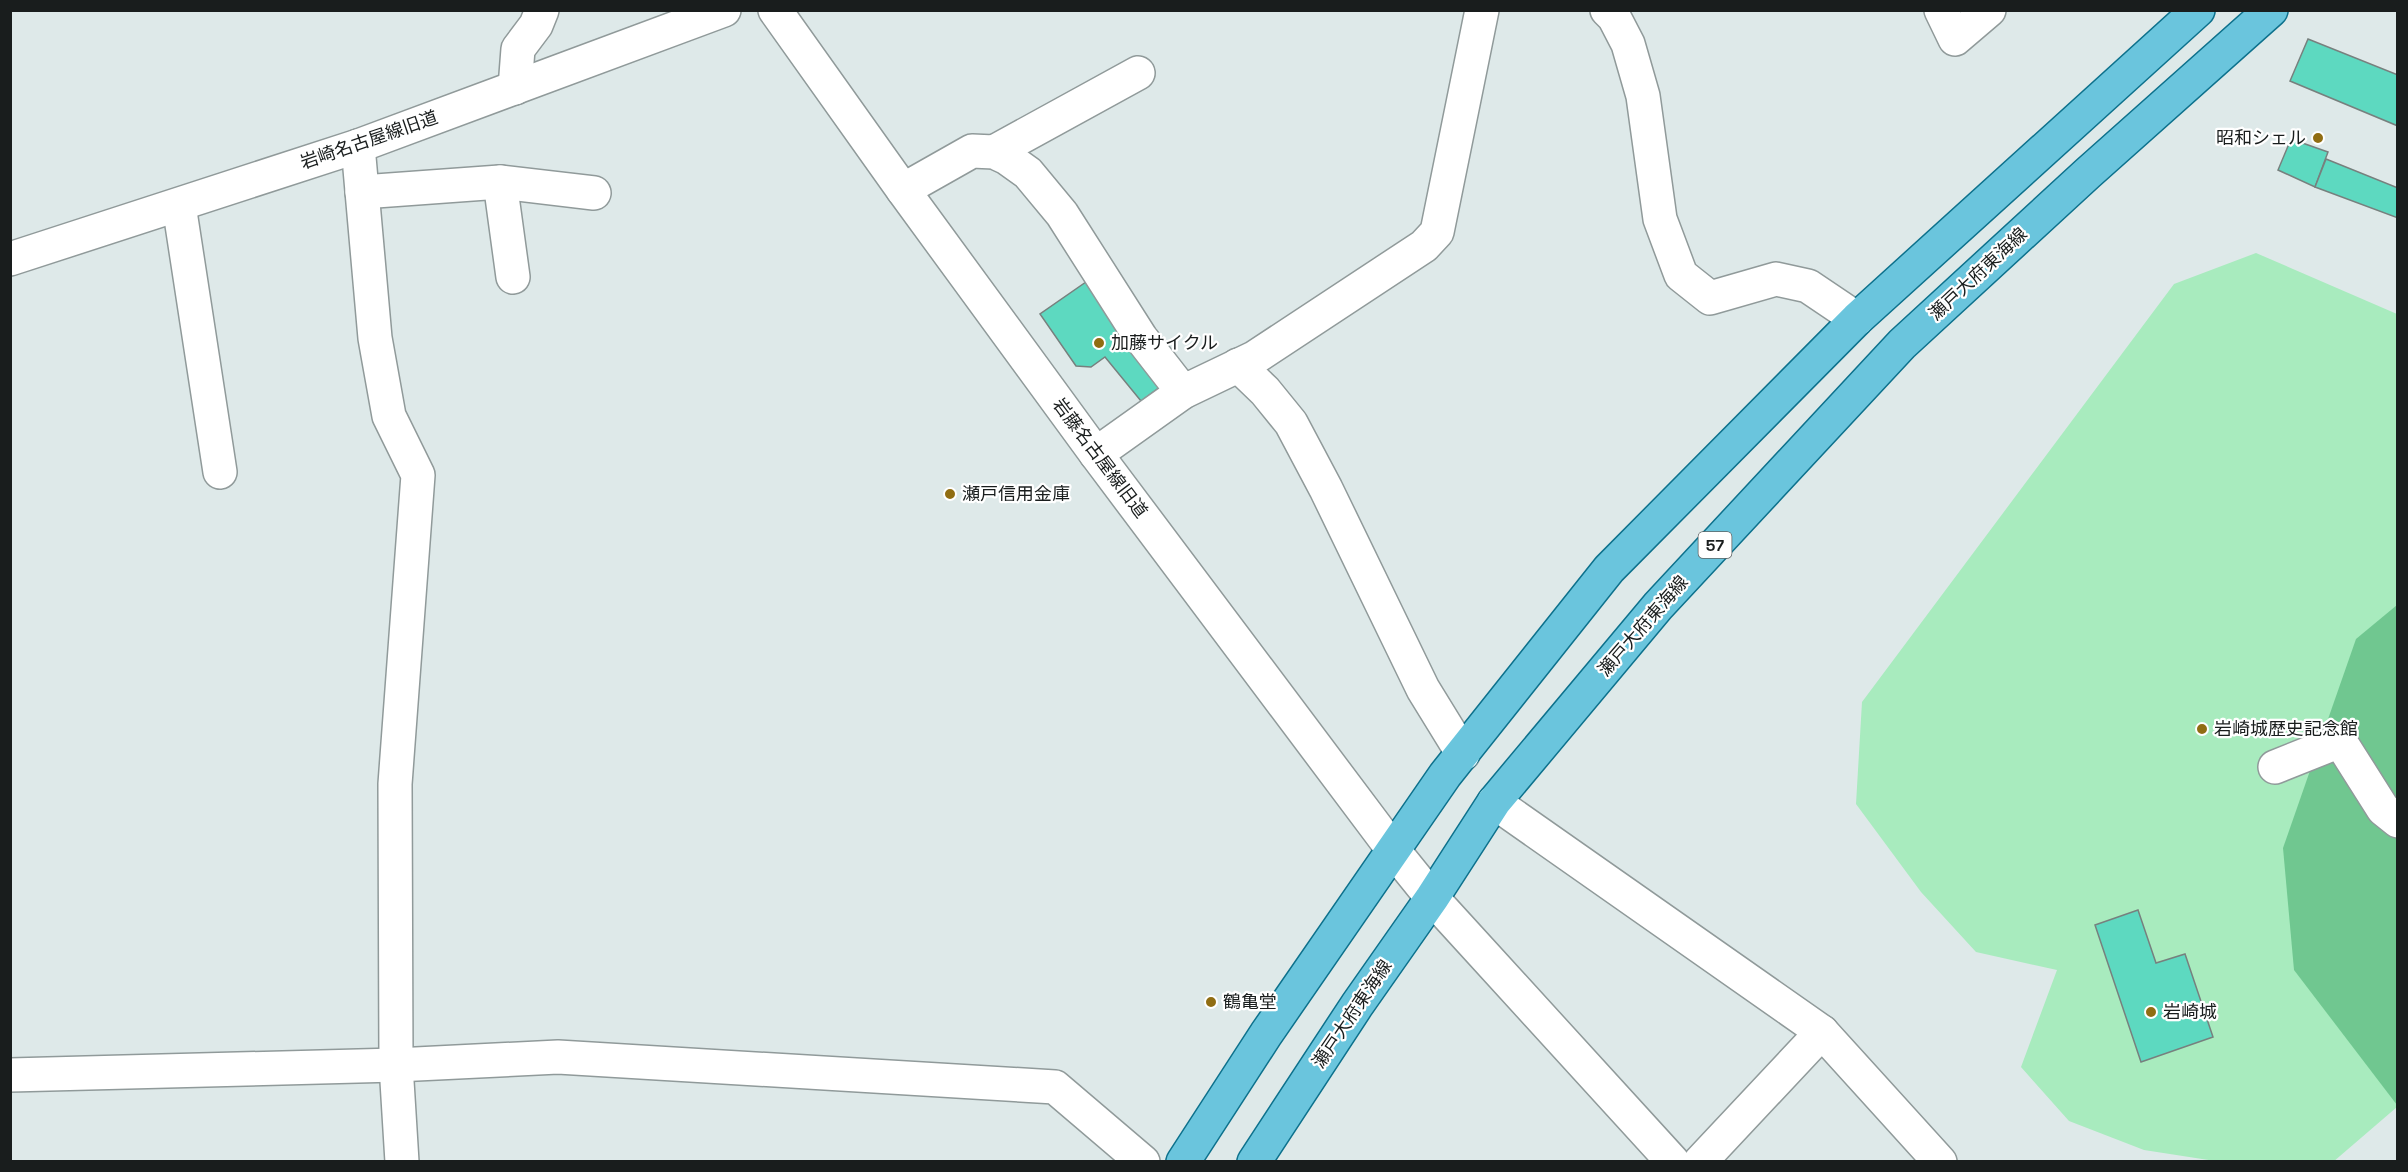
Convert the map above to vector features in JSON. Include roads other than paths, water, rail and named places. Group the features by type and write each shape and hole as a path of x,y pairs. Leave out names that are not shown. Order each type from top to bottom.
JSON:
{"main road":[{"path":"1184,1161 1266,1034 1395,851 1445,775 1610,569 1857,319 2198,10"},
{"name":"瀬戸大府東海線","path":"1254,1161 1357,1005 1432,898 1494,802 1658,606 1902,344 2088,173 2271,10"}],"street":[{"path":"515,88 518,49 536,25 542,10"},
{"name":"岩崎名古屋線旧道","path":"10,259 358,146 724,10"},
{"name":"岩藤名古屋線旧道","path":"775,10 1096,454 1395,851 1432,898 1673,1161"},
{"path":"1096,454 1183,392 1254,358 1424,246 1437,232 1482,10"},
{"path":"1607,10 1614,17 1628,44 1643,96 1660,219 1681,275 1710,298 1776,279 1808,286 1857,319"},
{"path":"1941,10 1955,39 1989,10"},
{"path":"994,152 1138,73"},
{"path":"358,146 375,338 388,416 418,475 395,784 396,1065 402,1161"},
{"path":"903,190 972,152 994,152 1007,158 1028,174 1062,214 1141,338 1183,392"},
{"path":"363,192 500,182 594,193"},
{"path":"500,182 513,277"},
{"path":"179,205 220,472"},
{"path":"1238,365 1265,390 1291,423 1326,489 1423,689 1462,754"},
{"path":"2275,767 2340,741 2383,809 2397,821"},
{"path":"1494,802 1822,1032 1940,1161"},
{"path":"1700,1161 1822,1032"},
{"path":"10,1075 396,1065 558,1057 1055,1087 1143,1161"}],"place":[{"name":"昭和シェル","path":"2318,138"},
{"name":"加藤サイクル","path":"1099,343"},
{"name":"瀬戸信用金庫","path":"950,494"},
{"name":"岩崎城歴史記念館","path":"2202,729"},
{"name":"鶴亀堂","path":"1211,1002"},
{"name":"岩崎城","path":"2151,1012"}]}
